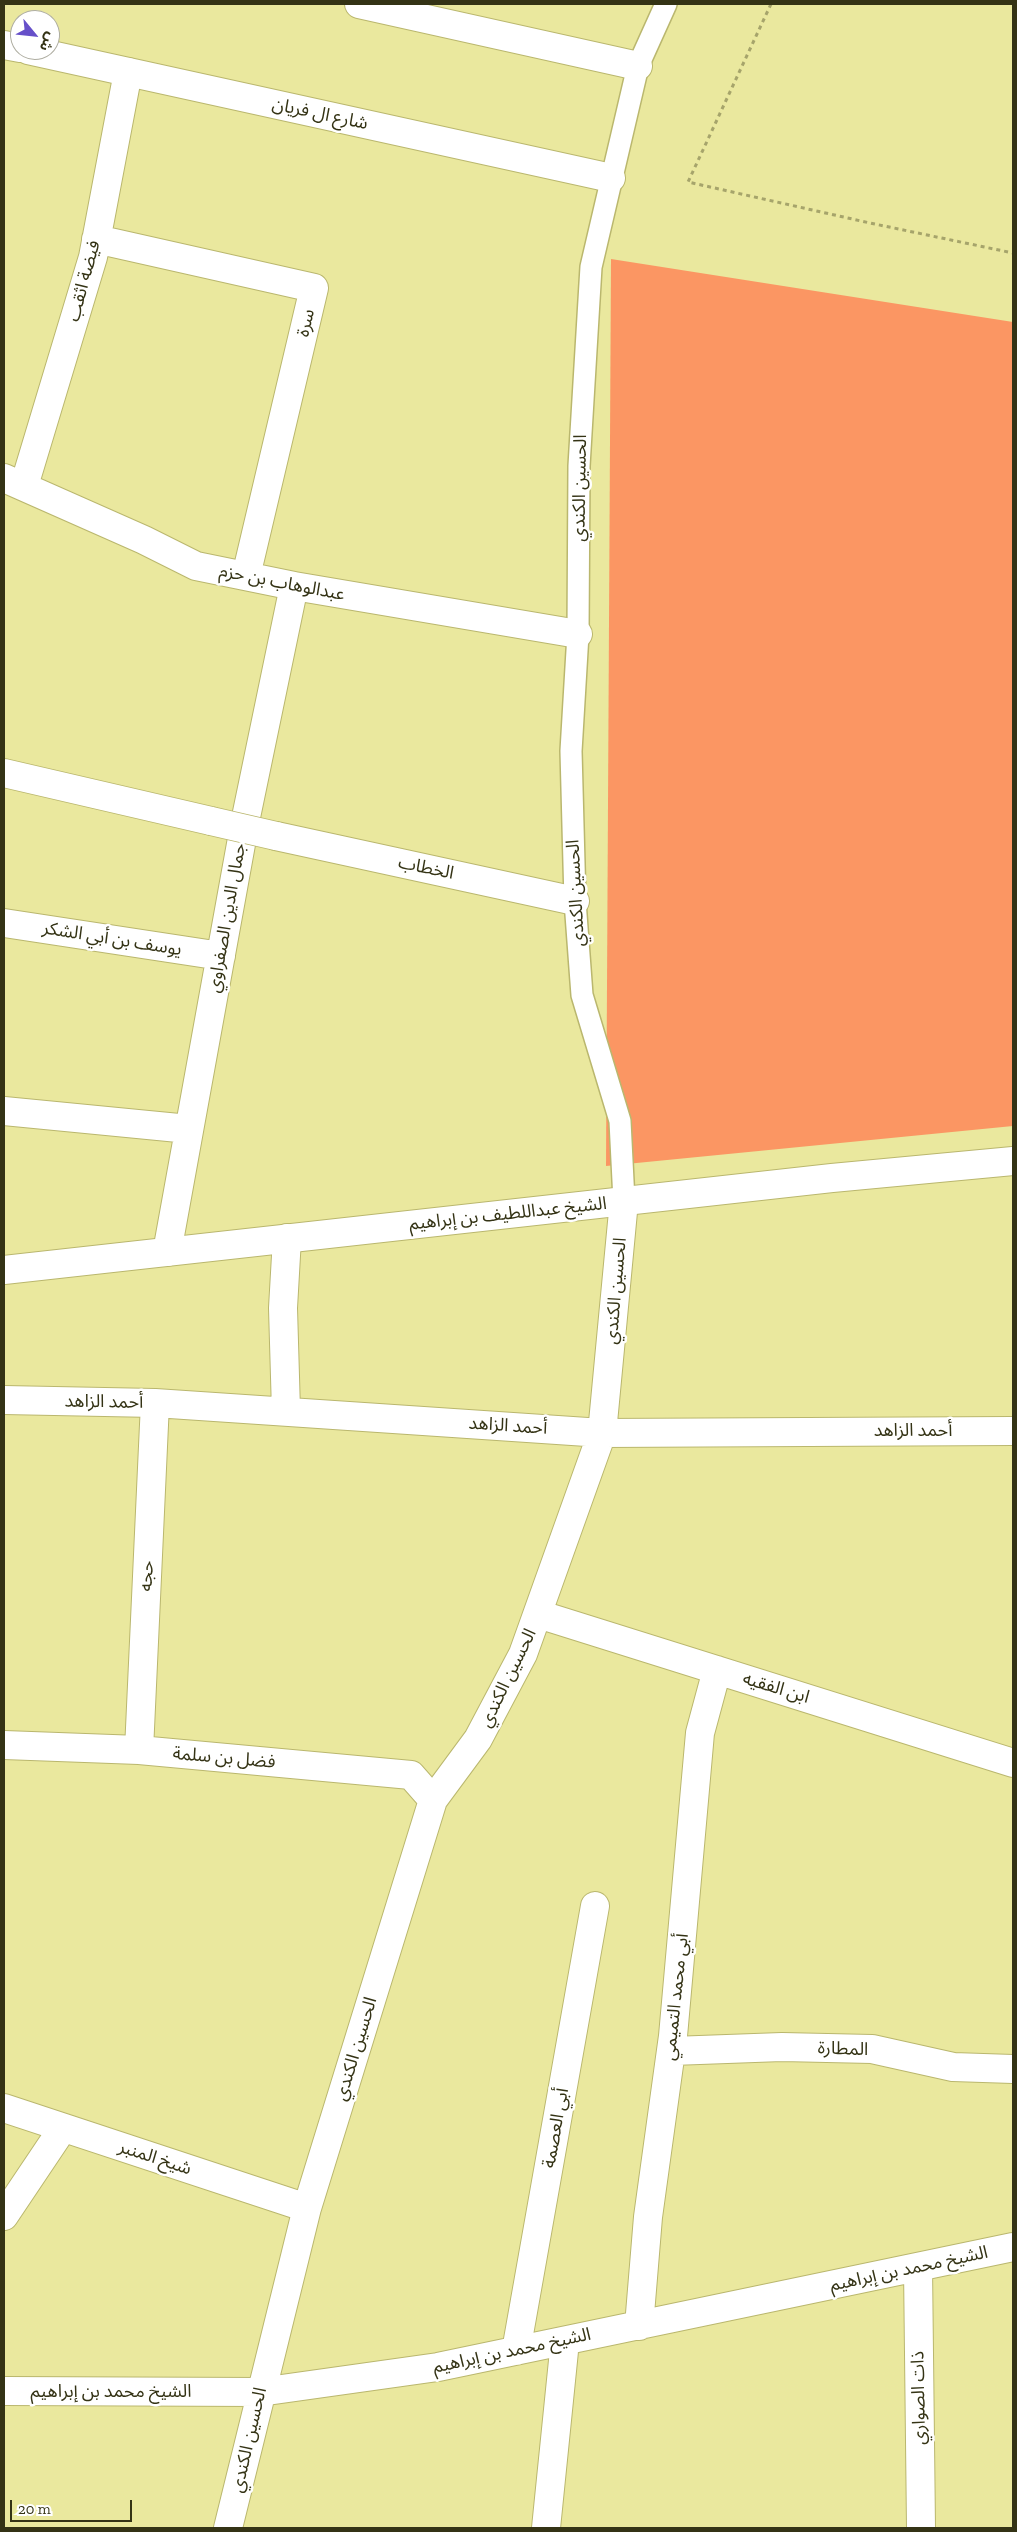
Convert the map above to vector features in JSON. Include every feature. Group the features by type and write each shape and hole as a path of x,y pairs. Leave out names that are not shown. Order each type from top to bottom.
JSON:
{"street":[{"path":"359,4 638,66"},
{"name":"شارع ال فريان","path":"60,57 611,178"},
{"name":"فيضة اثقب","path":"14,482 96,239 128,72"},
{"name":"سرة","path":"96,239 314,288 246,576"},
{"name":"عبدالوهاب بن حزم","path":"14,482 144,540 196,566 294,586 578,634"},
{"name":"جمال الدين الصفراوي","path":"167,1252 245,822 294,586"},
{"name":"الخطاب","path":"4,772 276,836 575,901"},
{"name":"يوسف بن أبي الشكر","path":"4,923 221,956"},
{"path":"4,1111 189,1129"},
{"name":"الشيخ عبداللطيف بن إبراهيم","path":"4,1270 832,1178 1013,1161"},
{"name":"الحسين الكندي","path":"228,2528 260,2392 307,2208 433,1800 478,1739 523,1654 602,1433 624,1202"},
{"path":"286,1411 283,1308 287,1238"},
{"name":"أحمد الزاهد","path":"4,1400 155,1403 602,1433 1013,1431"},
{"name":"حجه","path":"139,1750 155,1403"},
{"name":"ابن الفقيه","path":"538,1614 1013,1763"},
{"name":"أبي محمد التميمي","path":"639,2326 648,2216 672,2052 700,1733 717,1670"},
{"name":"فضل بن سلمة","path":"4,1746 139,1750 411,1776 433,1800"},
{"name":"أبي العصمة","path":"516,2351 595,1906"},
{"name":"المطارة","path":"672,2052 782,2047 872,2049 953,2067 1013,2069"},
{"name":"شيخ المنبر","path":"4,2108 307,2208"},
{"path":"4,2216 63,2128"},
{"name":"الشيخ محمد بن إبراهيم","path":"4,2391 260,2392 438,2368 1013,2248"},
{"name":"ذات الصواري","path":"918,2267 921,2528"},
{"path":"546,2528 565,2341"}],"lane":[{"name":"الحسين الكندي","path":"624,1202 620,1121 582,995 575,901 571,751 578,634 579,466 591,267 638,66 666,4"}],"path":[{"path":"771,4 688,182 870,224 1013,253"}],"shaded area":[{"path":"611,259 1013,322 1013,1126 606,1166"}]}
